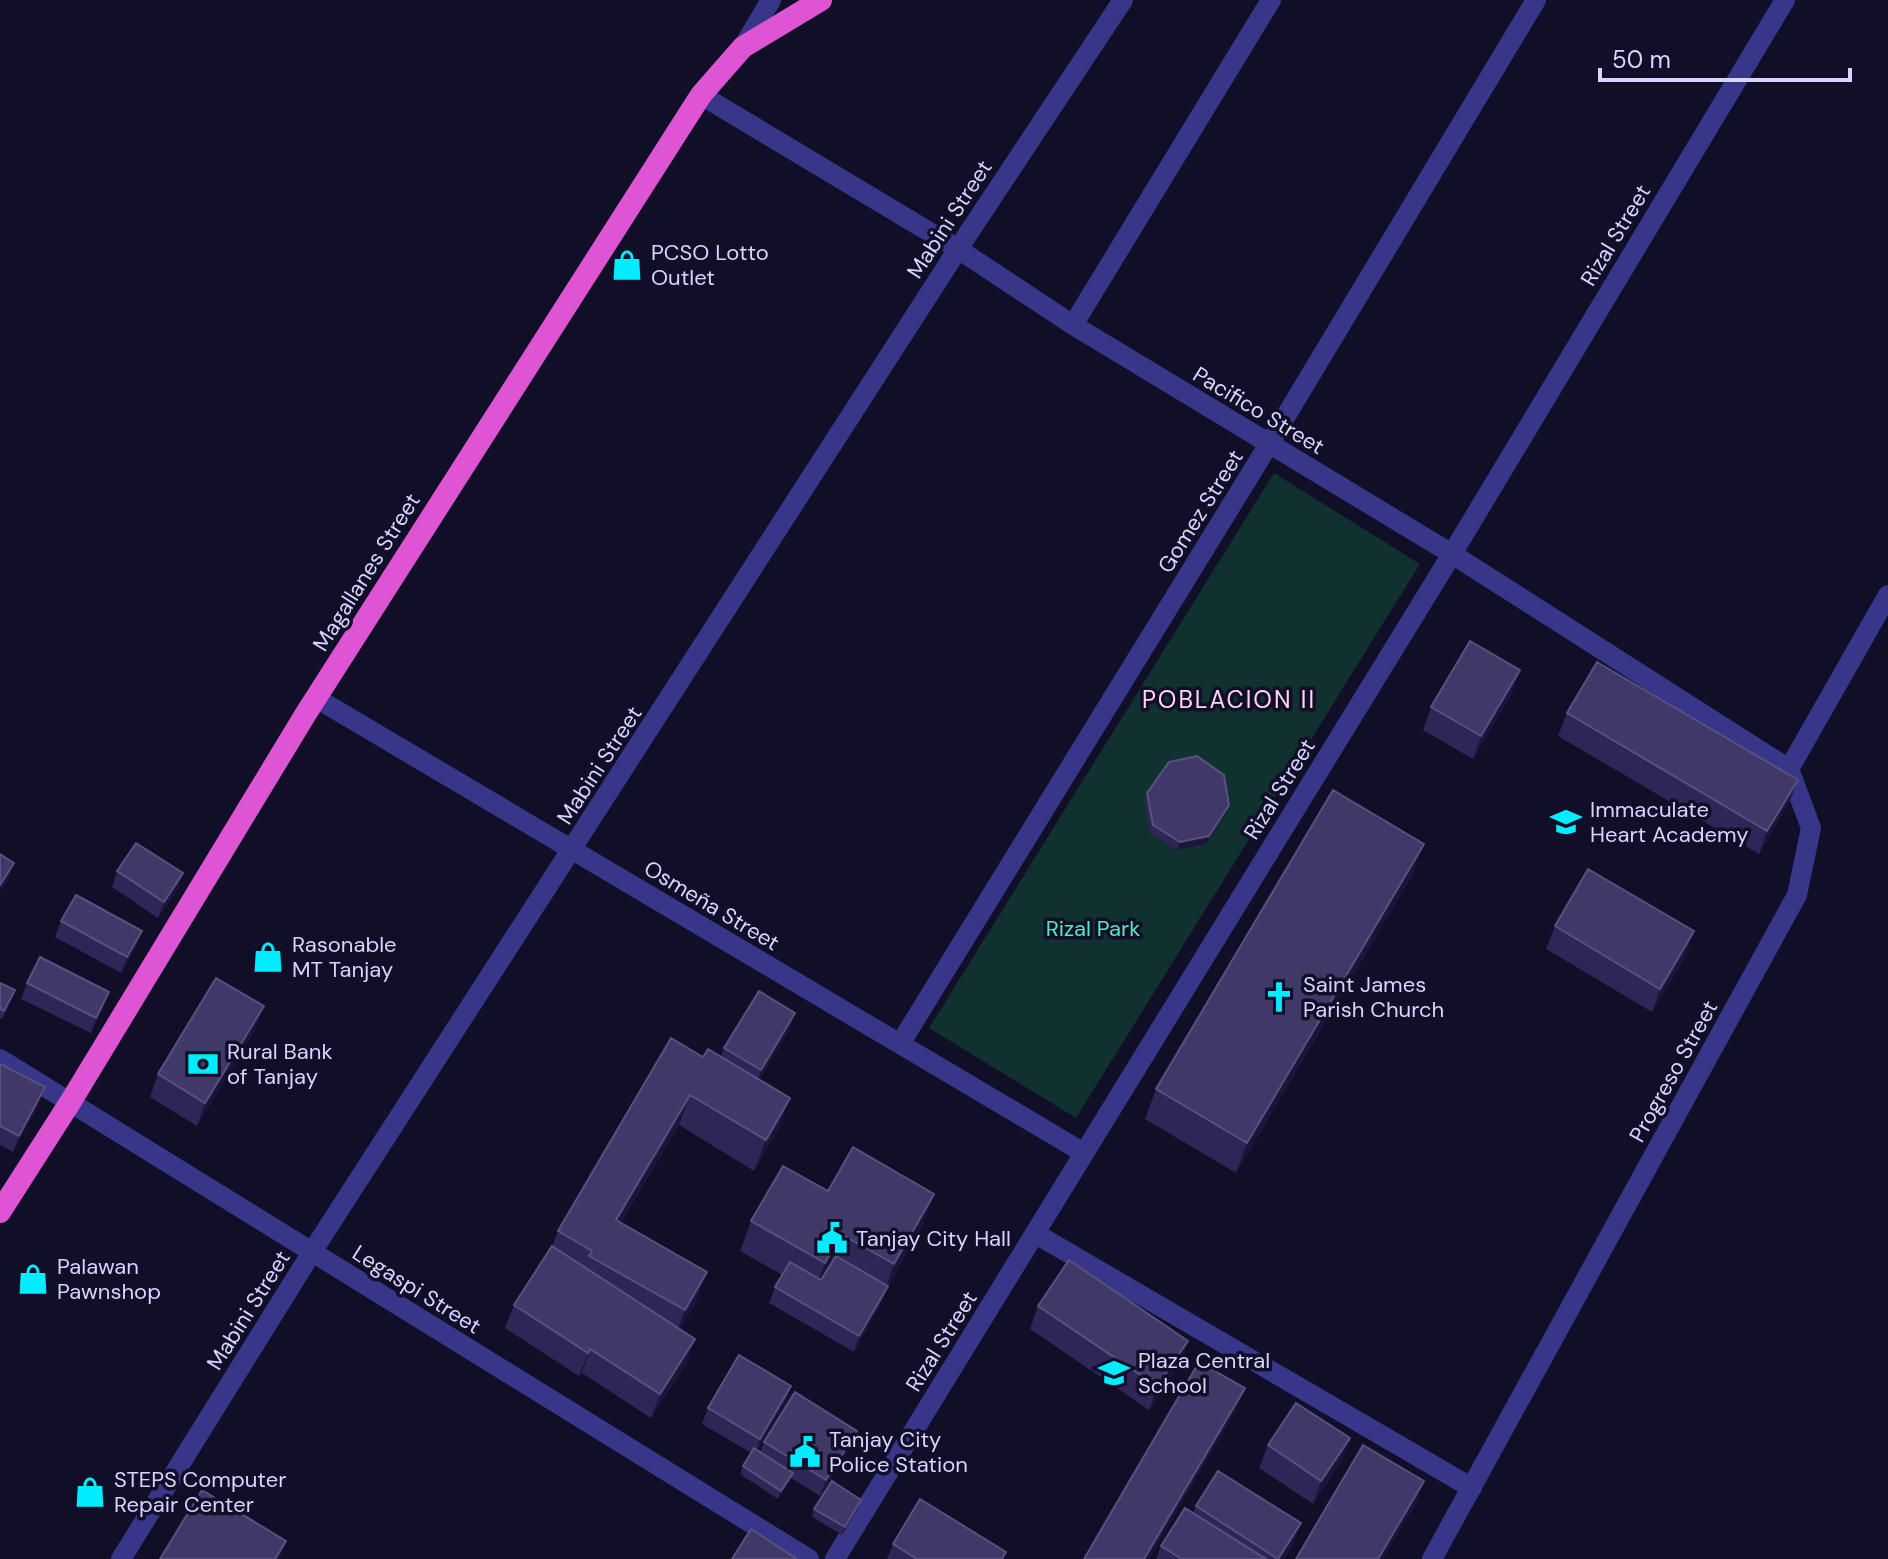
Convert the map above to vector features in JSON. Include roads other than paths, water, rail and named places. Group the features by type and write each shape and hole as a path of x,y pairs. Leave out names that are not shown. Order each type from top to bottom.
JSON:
{"highway":[{"name":"Magallanes Street","path":"0,1212 316,698 701,95 743,47 821,0"}],"street":[{"path":"743,47 771,0"},
{"name":"Mabini Street","path":"121,1559 312,1252 958,249 1123,0"},
{"path":"1073,325 1271,0"},
{"name":"Gomez Street","path":"900,1044 1269,444 1536,0"},
{"name":"Rizal Street","path":"835,1559 1452,554 1785,0"},
{"name":"Pacifico Street","path":"701,95 958,249 1073,325 1452,554 1789,769"},
{"path":"1789,769 1888,595"},
{"name":"Osmeña Street","path":"316,698 1084,1153"},
{"name":"Progreso Street","path":"1432,1559 1797,895 1811,828 1789,769"},
{"name":"Legaspi Street","path":"0,1059 809,1559"},
{"path":"1036,1234 1472,1488"}],"place":[{"name":"PCSO Lotto Outlet","path":"627,265"},
{"name":"Immaculate Heart Academy","path":"1566,822"},
{"name":"Rasonable MT Tanjay","path":"268,957"},
{"name":"Saint James Parish Church","path":"1279,997"},
{"name":"Rural Bank of Tanjay","path":"203,1064"},
{"name":"Tanjay City Hall","path":"832,1238"},
{"name":"Palawan Pawnshop","path":"33,1279"},
{"name":"Plaza Central School","path":"1114,1373"},
{"name":"Tanjay City Police Station","path":"805,1452"},
{"name":"STEPS Computer Repair Center","path":"90,1492"}],"district":[{"name":"POBLACION II","path":"1229,700"}],"park label":[{"name":"Rizal Park","path":"1093,928"}]}
